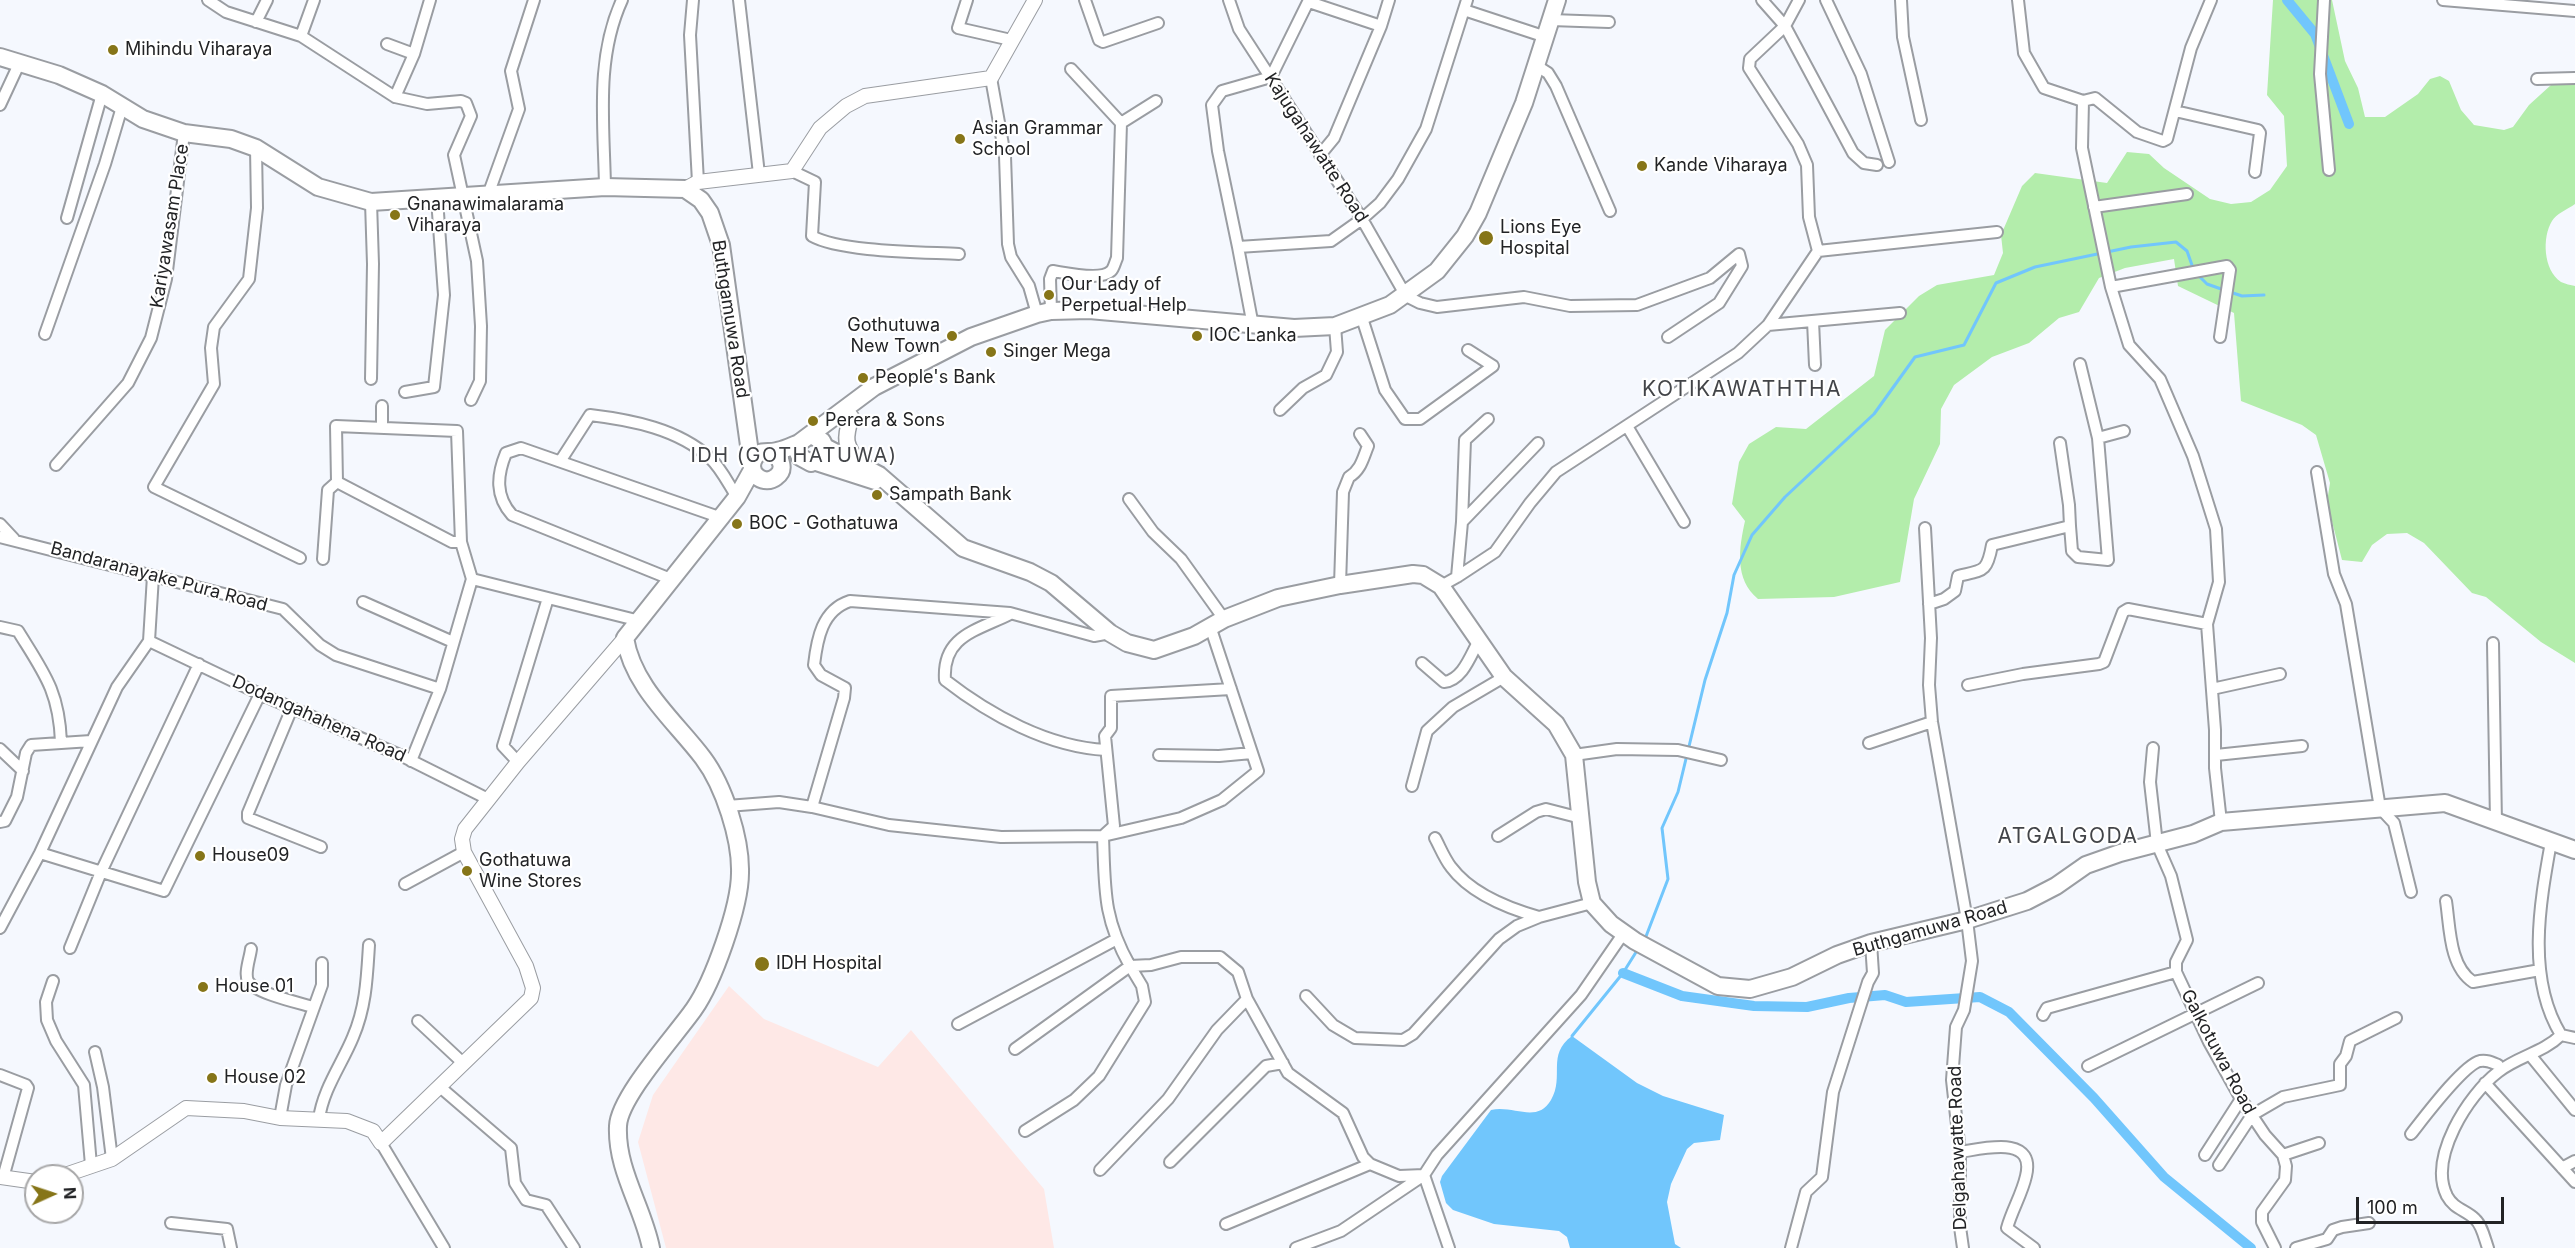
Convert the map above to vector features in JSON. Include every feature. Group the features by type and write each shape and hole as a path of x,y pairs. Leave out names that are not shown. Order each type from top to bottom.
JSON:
{"main road":[{"path":"813,448 874,387 970,337 1044,312 1089,310 1294,328 1335,326 1362,318 1406,296 1437,271 1466,236 1478,213 1509,143 1537,66 1557,0"},
{"path":"0,57 59,75 102,94 143,118 184,133 231,139 256,148 318,187 371,202 462,198 606,187 692,186"},
{"name":"Buthgamuwa Road","path":"692,186 705,207 721,245 752,468"},
{"path":"736,497 775,477 851,417 882,391 891,380"},
{"path":"851,417 846,430 846,446 858,463"},
{"name":"Buthgamuwa Road","path":"746,422 771,451"},
{"path":"813,448 890,486"},
{"path":"651,1248 624,1170 618,1125 632,1090 694,1008 715,969 734,908 741,874 737,833 727,806 705,761 642,683 625,638 673,580 736,497 752,468 754,458 760,452 813,448 858,463 879,475 963,548 1030,572 1051,583 1110,633 1127,643 1154,650 1194,636 1217,622 1278,598 1340,585 1413,574 1423,575 1441,586 1504,677 1556,724 1574,755 1587,882 1592,903"},
{"path":"752,468 762,480 775,477 782,466 780,458 771,451"},
{"name":"Buthgamuwa Road","path":"1592,903 1636,942 1718,986 1750,989 1792,977 1837,955 1871,943 1967,920 2027,901 2056,886 2086,865 2120,852 2157,844 2221,822 2445,803 2575,850"}],"street":[{"path":"208,0 225,12 301,36 395,97 427,104 461,101 466,103 471,116 454,155 477,261 481,326 480,381 471,400"},
{"path":"256,22 267,0"},
{"path":"301,36 314,0"},
{"path":"395,97 414,54 430,0"},
{"path":"489,195 519,109 511,71 534,0"},
{"path":"606,187 603,74 614,16 621,0"},
{"path":"693,0 690,35 692,186 759,174 792,171 815,182 812,236 820,241 863,248 959,255"},
{"path":"739,0 759,174"},
{"path":"967,0 958,28 1011,40"},
{"path":"1035,0 991,78 1005,156 1008,244 1011,257 1044,312"},
{"path":"1085,0 1099,40 1102,42 1158,24"},
{"name":"Kajugahawatte Road","path":"1229,0 1239,29 1362,219 1406,296"},
{"path":"1320,155 1334,138 1381,26 1389,0"},
{"path":"1762,0 1785,26 1853,153 1864,163 1877,165"},
{"path":"1441,586 1495,552 1530,503 1556,472 1738,353 1768,326 1818,251 1809,217 1807,165 1798,144 1749,68 1750,59 1785,26 1799,0"},
{"path":"1826,0 1861,74 1888,162"},
{"path":"1901,0 1903,37 1921,120"},
{"path":"2018,0 2024,53 2044,88 2083,100 2095,98 2137,132 2163,141 2167,139 2171,131 2191,48 2211,0"},
{"path":"2324,0 2320,74 2329,170"},
{"path":"2443,0 2570,7"},
{"path":"1252,326 1218,151 1212,105 1222,91 1271,78 1309,1 1381,26"},
{"path":"1238,247 1330,241 1362,219 1380,203 1398,180 1426,129 1466,5 1546,37"},
{"path":"1551,20 1609,22"},
{"path":"387,44 414,54"},
{"path":"0,105 19,64"},
{"path":"1537,66 1548,73 1556,86 1610,211"},
{"path":"1044,312 1053,271 1081,276 1105,275 1111,271 1117,258 1121,123 1071,69"},
{"path":"792,171 820,128 846,106 865,96 991,78"},
{"path":"2537,79 2575,78"},
{"path":"67,218 102,94"},
{"path":"2083,100 2082,148 2111,287 2129,345 2160,379 2201,477 2216,530 2219,582 2206,624 2221,822"},
{"path":"1121,123 1156,101"},
{"path":"45,334 105,164 122,106"},
{"path":"2175,111 2253,127 2258,130 2260,134 2255,172"},
{"name":"Kariyawasam Place","path":"56,465 128,383 151,338 166,279 184,133"},
{"path":"256,148 257,208 249,279 214,327 211,348 214,384 154,487 300,558"},
{"path":"2094,207 2187,194"},
{"path":"405,392 434,387 444,295 437,199"},
{"path":"371,202 373,264 371,379"},
{"path":"1818,251 1998,232"},
{"path":"1406,296 1420,303 1437,307 1524,297 1570,306 1637,305 1710,278 1738,254 1742,266 1719,303 1668,337"},
{"path":"2111,287 2227,266 2230,270 2220,337"},
{"path":"1768,326 1900,313"},
{"path":"1362,318 1385,390 1405,418 1420,419 1493,366 1467,350"},
{"path":"1813,321 1815,365"},
{"path":"1280,410 1303,388 1326,375 1337,352 1335,326"},
{"path":"2060,443 2069,505 2072,551 2078,557 2109,560 2098,438 2080,364"},
{"path":"382,406 382,428"},
{"path":"561,460 590,415 629,419 676,436 712,459 736,497"},
{"path":"1457,577 1465,440 1488,419"},
{"path":"323,559 328,490 337,482 336,426 456,431 461,542 472,579 440,689 411,761"},
{"path":"1627,426 1684,522"},
{"path":"2098,438 2124,431"},
{"path":"1340,585 1343,492 1348,477 1356,473 1368,446 1360,434"},
{"path":"1462,522 1538,443"},
{"path":"673,580 512,515 504,506 499,489 499,470 506,453 521,448 720,517"},
{"path":"2317,472 2334,574 2346,604 2380,808 2394,824 2411,892"},
{"path":"337,482 452,542 461,542"},
{"path":"727,806 779,802 812,807 889,825 1001,837 1103,836 1181,818 1222,800 1258,771 1231,688 1217,622 1181,559 1153,532 1129,499"},
{"path":"0,524 14,539"},
{"path":"1929,604 1944,599 1955,591 1958,576 1984,570 1989,563 1992,545 2070,526"},
{"name":"Delgahawatte Road","path":"1925,528 1931,638 1929,685 1932,722 1967,920 1972,961 1964,1010 1956,1027 1952,1080 1959,1152 1960,1227 1963,1248"},
{"name":"Bandaranayake Pura Road","path":"0,537 283,609 320,645 336,655 440,689"},
{"path":"0,928 40,853 117,687 149,641 153,576"},
{"path":"472,579 640,621"},
{"path":"518,762 503,746 548,598"},
{"path":"812,807 844,698 845,688 821,675 814,665 816,649 826,617 837,605 850,601 1010,613 1094,636 1110,633"},
{"path":"363,602 453,642"},
{"path":"1968,685 2023,674 2100,664 2104,662 2123,612 2128,609 2206,624"},
{"path":"1010,613 954,642 944,663 945,680 966,697 1027,730 1080,749 1106,750"},
{"path":"0,627 18,631 48,680 60,712 61,742"},
{"path":"381,1143 531,998 533,988 526,966 464,852 462,839 465,829 518,762 625,638"},
{"name":"Dodangahahena Road","path":"149,641 260,694 411,761 488,799"},
{"path":"1422,663 1444,682 1452,681 1458,676 1478,642"},
{"path":"2493,643 2496,823"},
{"path":"70,948 101,872 199,664"},
{"path":"2212,689 2280,674"},
{"path":"1412,786 1426,731 1453,707 1504,677"},
{"path":"1103,836 1114,826 1105,736 1111,728 1111,696 1231,688"},
{"path":"40,853 164,891 260,694"},
{"path":"292,708 248,813 248,818 321,847"},
{"path":"1869,743 1932,722"},
{"path":"0,822 5,821 17,796 26,753 31,745 92,741"},
{"path":"2216,755 2302,746"},
{"name":"Galkotuwa Road","path":"2153,748 2150,782 2157,844 2170,876 2187,940 2176,963 2176,972 2241,1099 2265,1135 2283,1155"},
{"path":"0,749 23,771"},
{"path":"1574,755 1617,749 1678,750 1695,756 1721,760"},
{"path":"1159,755 1219,756 1252,753"},
{"path":"1498,836 1536,812 1546,809 1581,818"},
{"path":"1025,1131 1074,1100 1099,1076 1145,1002 1142,986 1115,940 1106,906 1103,836"},
{"path":"1435,838 1450,867 1469,885 1509,908 1539,917"},
{"path":"2551,842 2540,918 2540,970 2550,1018 2561,1035 2575,1038"},
{"path":"405,884 464,852"},
{"path":"2446,901 2454,952 2463,975 2473,982 2540,970"},
{"path":"1306,996 1333,1025 1355,1038 1403,1040 1413,1034 1499,939 1517,926 1539,917 1592,903"},
{"path":"958,1024 1115,940"},
{"path":"1296,1248 1341,1231 1424,1175 1437,1155 1581,995 1636,942"},
{"path":"1791,1248 1806,1192 1822,1177 1833,1092 1868,982 1873,973 1871,943"},
{"path":"319,1119 321,1105 354,1036 367,996 369,945"},
{"path":"251,949 246,974 249,983 257,989 313,1007"},
{"path":"1015,1049 1130,966 1151,965 1181,957 1220,957 1238,972 1247,999 1288,1073 1343,1113 1363,1157 1370,1164 1399,1176 1424,1175"},
{"path":"280,1118 286,1085 322,985 322,963"},
{"path":"2043,1015 2047,1008 2176,972"},
{"path":"53,981 46,1002 47,1020 56,1041 84,1085 91,1165"},
{"path":"2088,1066 2258,983"},
{"path":"1100,1170 1168,1099 1217,1030 1247,999"},
{"path":"2219,1165 2252,1115 2283,1097 2340,1085 2340,1064 2346,1056 2350,1041 2396,1018"},
{"path":"418,1021 463,1063"},
{"path":"2488,1248 2476,1219 2456,1208 2447,1196 2442,1180 2442,1157 2467,1106 2485,1083 2500,1070 2550,1046 2561,1035"},
{"path":"95,1052 104,1087 112,1159"},
{"path":"2530,1056 2575,1110"},
{"path":"2410,1134 2476,1062 2487,1060 2498,1065 2500,1070"},
{"path":"1170,1162 1266,1066 1282,1064"},
{"path":"0,1075 26,1084 28,1088 1,1178 24,1181"},
{"path":"2485,1083 2575,1182"},
{"path":"440,1087 512,1148 515,1183 526,1200 546,1205 573,1248"},
{"path":"2205,1155 2241,1099"},
{"path":"84,1168 112,1159 186,1108 244,1111 280,1118 347,1120 373,1131 444,1248"},
{"path":"2275,1248 2262,1222 2262,1212 2285,1179 2286,1166 2283,1155 2319,1143"},
{"path":"1959,1152 2010,1147 2020,1151 2026,1159 2027,1175 2007,1228 2034,1248"},
{"path":"2562,1168 2575,1161"},
{"path":"1226,1224 1370,1164"},
{"path":"1424,1175 1449,1248"},
{"path":"171,1223 227,1229 231,1248"},
{"path":"2296,1248 2326,1239 2333,1230 2368,1223"}],"shaded area":[{"path":"729,986 764,1019 878,1067 911,1030 1044,1189 1054,1248 666,1248 638,1142 653,1095"}],"green space":[{"path":"2273,0 2332,0 2345,61 2358,88 2365,117 2385,117 2418,94 2430,79 2440,76 2449,81 2461,110 2474,125 2504,130 2513,127 2529,105 2551,85 2575,84 2575,204 2552,221 2547,236 2546,253 2555,277 2561,282 2575,286 2575,663 2541,642 2486,597 2472,593 2424,543 2407,533 2387,534 2372,545 2362,562 2342,560 2327,502 2330,483 2316,435 2302,425 2241,401 2234,313 2178,286 2174,259 2125,268 2099,278 2079,312 2059,318 2029,343 1992,357 1954,385 1941,409 1940,444 1914,499 1900,582 1834,597 1758,599 1750,591 1742,573 1740,552 1745,521 1732,504 1739,462 1749,444 1776,427 1806,429 1874,376 1885,330 1919,296 1937,285 1994,275 2003,253 2001,235 2022,186 2035,173 2107,183 2127,152 2149,154 2164,168 2210,199 2231,204 2251,202 2270,190 2287,166 2284,116 2267,95"}],"water":[{"path":"1572,1036 1637,1083 1663,1096 1724,1115 1720,1140 1694,1143 1687,1149 1671,1184 1667,1202 1675,1244 1681,1248 1570,1248 1567,1237 1559,1231 1494,1224 1453,1210 1446,1203 1440,1182 1442,1176 1491,1110 1539,1111 1551,1100 1557,1083 1560,1051 1564,1043"}],"waterway":[{"path":"2287,0 2315,34 2349,124"},
{"path":"1645,939 1668,879 1662,828 1678,792 1705,680 1727,613 1734,575 1752,535 1785,497 1874,414 1915,357 1964,345 1996,283 2035,267 2131,247 2176,242 2187,251 2193,268"},
{"path":"2197,274 2207,284 2224,290"},
{"path":"2230,292 2242,296 2264,295"},
{"path":"1572,1036 1623,973 1638,949"},
{"path":"1623,973 1682,996 1754,1006 1807,1007 1849,998 1885,995 1906,1002 1980,997 2009,1012 2094,1098 2164,1177 2251,1248"}],"place":[{"name":"Mihindu Viharaya","path":"113,50"},
{"name":"Asian Grammar School","path":"960,139"},
{"name":"Kande Viharaya","path":"1642,166"},
{"name":"Gnanawimalarama Viharaya","path":"395,215"},
{"name":"Lions Eye Hospital","path":"1486,238"},
{"name":"Our Lady of Perpetual Help","path":"1049,295"},
{"name":"Gothutuwa New Town","path":"952,336"},
{"name":"IOC Lanka","path":"1197,336"},
{"name":"Singer Mega","path":"991,352"},
{"name":"People's Bank","path":"863,378"},
{"name":"Perera & Sons","path":"813,421"},
{"name":"Sampath Bank","path":"877,495"},
{"name":"BOC - Gothatuwa","path":"737,524"},
{"name":"House09","path":"200,856"},
{"name":"Gothatuwa Wine Stores","path":"467,871"},
{"name":"IDH Hospital","path":"762,964"},
{"name":"House 01","path":"203,987"},
{"name":"House 02","path":"212,1078"}],"district":[{"name":"KOTIKAWATHTHA","path":"1742,390"},
{"name":"IDH (GOTHATUWA)","path":"794,456"},
{"name":"ATGALGODA","path":"2068,837"}]}
